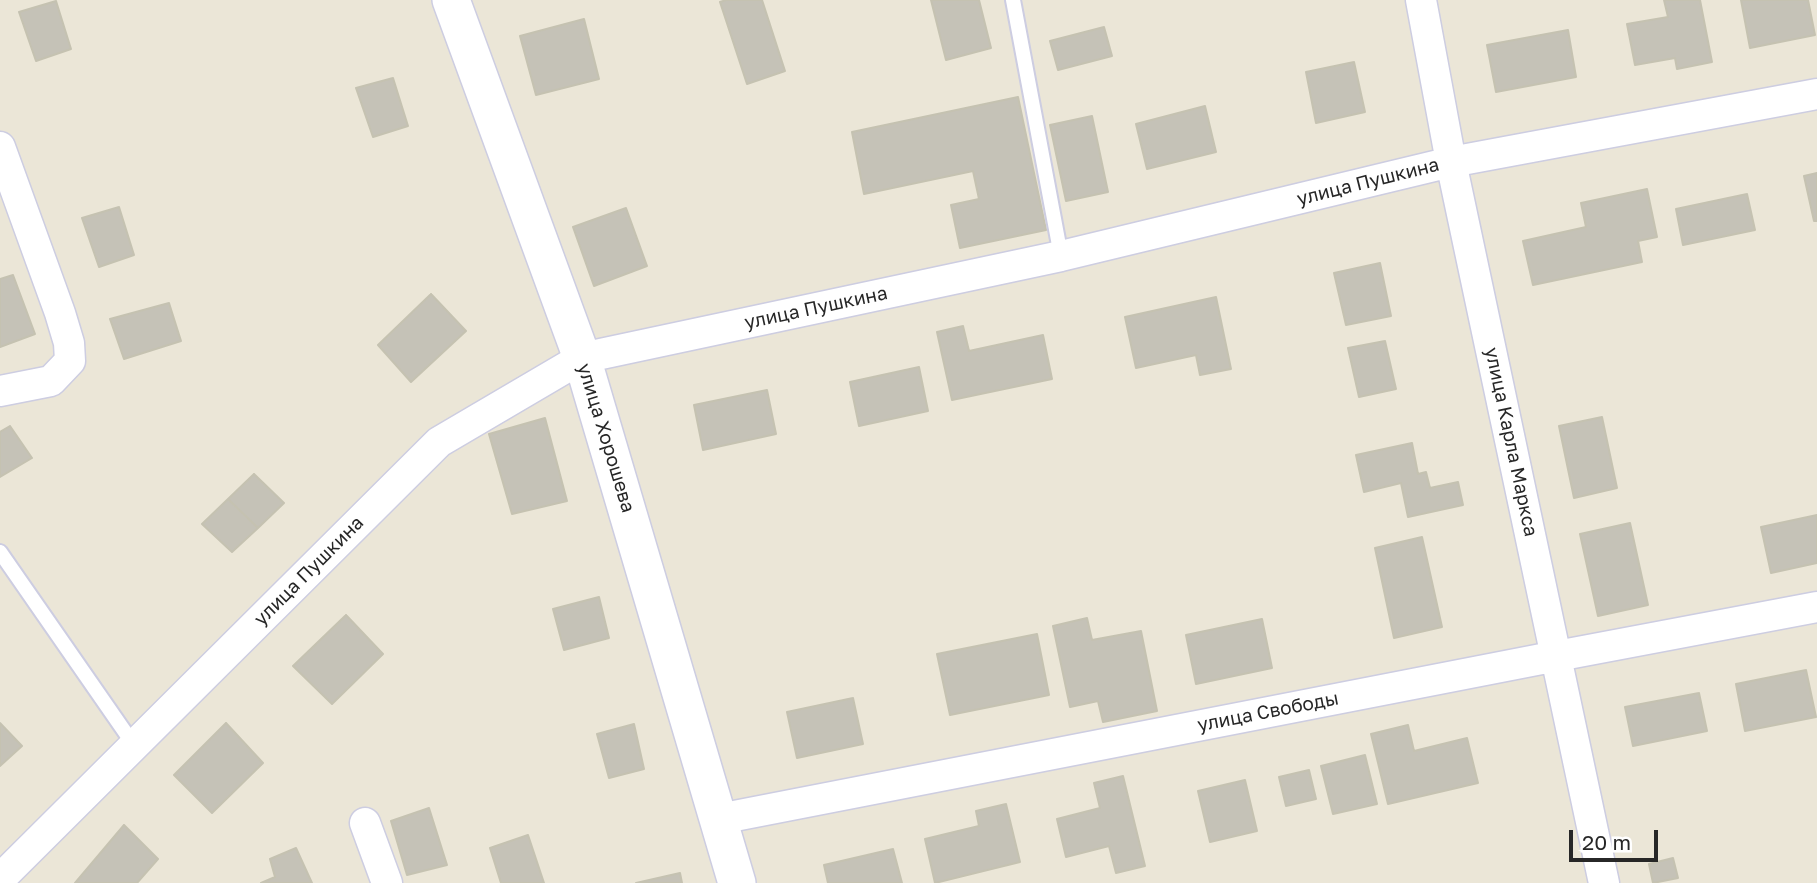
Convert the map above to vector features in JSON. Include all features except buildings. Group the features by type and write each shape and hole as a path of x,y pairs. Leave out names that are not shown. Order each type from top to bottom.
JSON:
{"street":[{"name":"улица Хорошева","path":"451,0 582,358 737,883"},
{"name":"улица Карла Маркса","path":"1421,0 1451,162 1604,883"},
{"name":"улица Пушкина","path":"0,879 439,442 582,358 1061,256 1451,162 1817,94"},
{"path":"0,147 60,313 69,343 70,361 51,381 0,391"},
{"name":"улица Свободы","path":"719,819 1817,607"},
{"path":"365,823 387,883"}],"lane":[{"path":"1013,0 1061,256"},
{"path":"0,552 134,744"}]}
